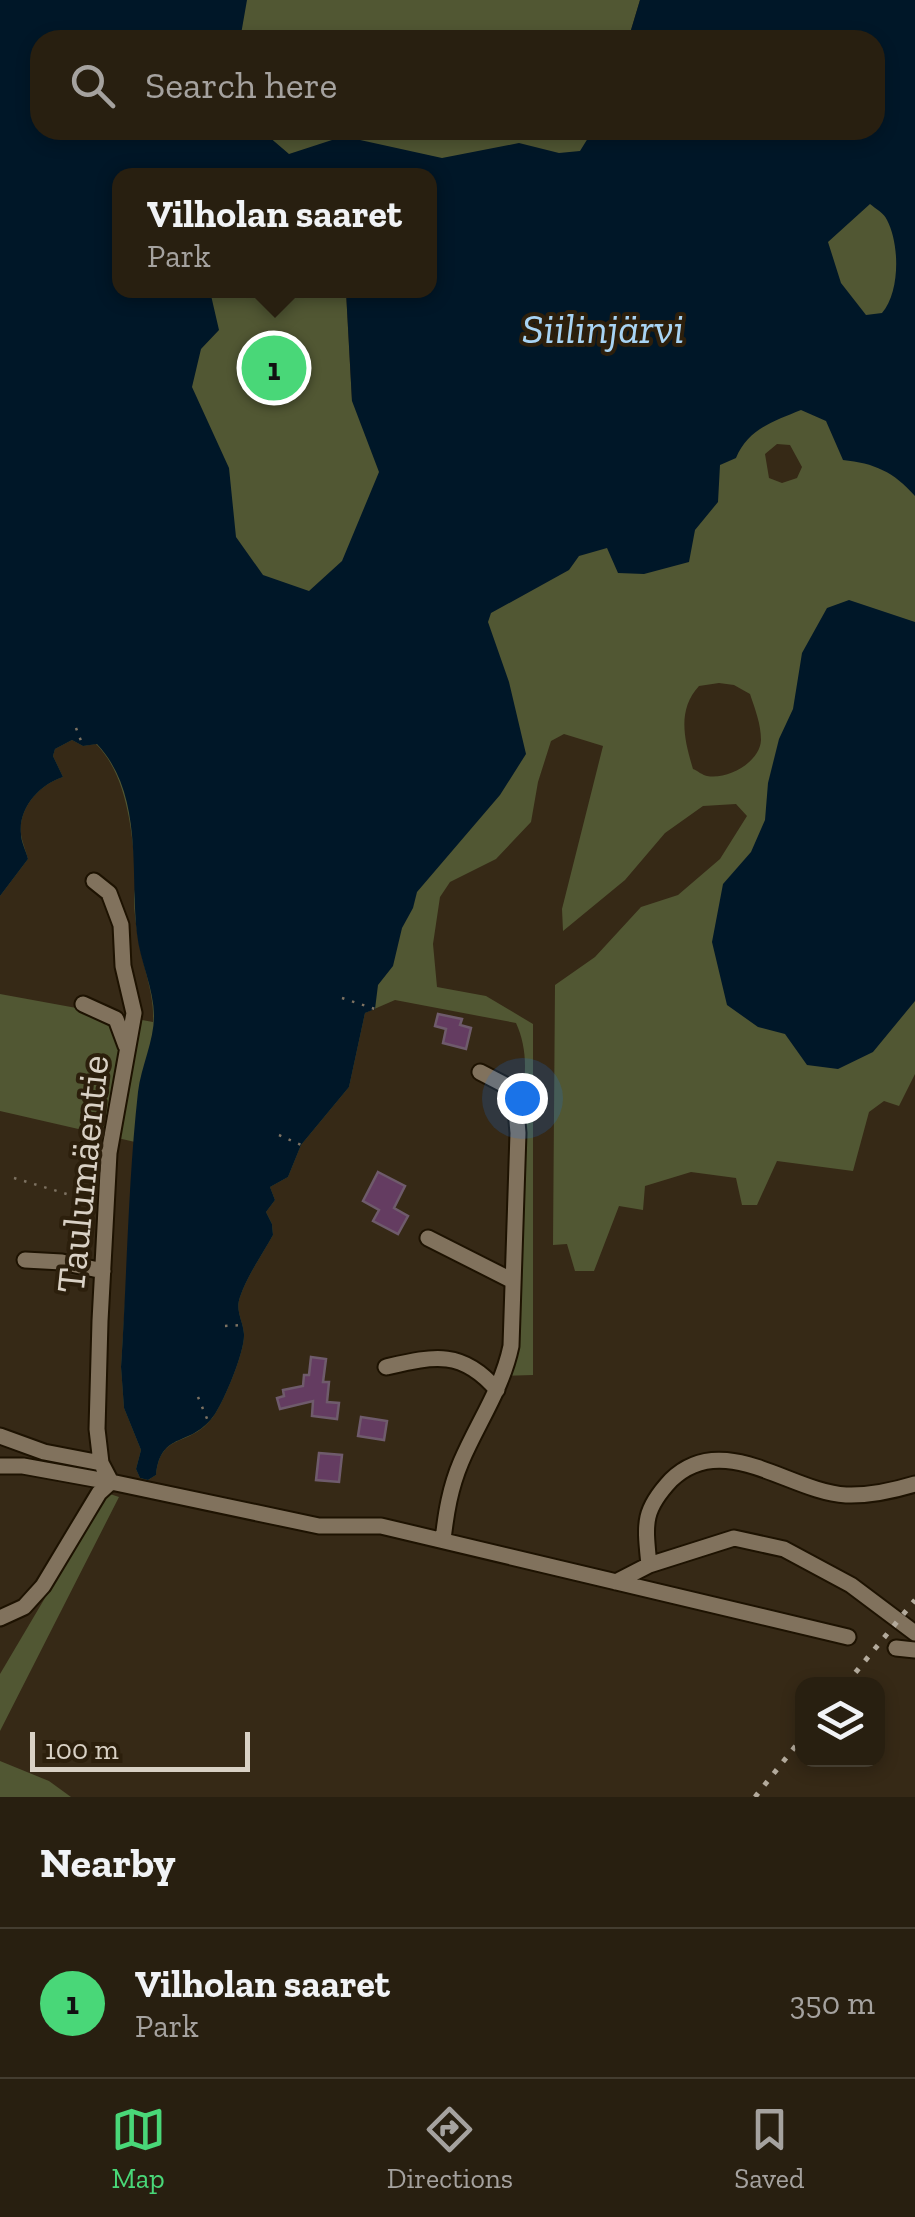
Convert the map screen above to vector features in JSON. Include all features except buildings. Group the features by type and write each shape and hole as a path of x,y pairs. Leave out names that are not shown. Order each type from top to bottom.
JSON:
{"street":[{"name":"Taulumäentie","path":"94,881 109,892 121,925 123,966 134,1013 110,1153 103,1271 97,1429 101,1463 111,1482"},
{"path":"83,1004 116,1019 126,1046"},
{"path":"443,1540 447,1503 460,1463 504,1376 511,1346 516,1110 507,1086 480,1072"},
{"path":"86,1149 110,1153"},
{"path":"428,1238 512,1280"},
{"path":"25,1260 62,1262 103,1271"},
{"path":"386,1367 424,1358 447,1358 480,1370 497,1390"},
{"path":"0,1436 44,1452 101,1463"},
{"path":"649,1564 645,1525 652,1501 685,1467 707,1460 759,1468 842,1496 881,1494 915,1484"},
{"path":"0,1466 24,1466 111,1482 319,1526 381,1526 848,1637"},
{"path":"0,1618 24,1607 43,1586 99,1493 111,1482"},
{"path":"616,1582 649,1564 734,1538 784,1550 851,1584 915,1633"},
{"path":"896,1648 915,1650"}],"path":[{"path":"76,728 83,746"},
{"path":"342,998 375,1009"},
{"path":"279,1135 302,1145"},
{"path":"14,1178 79,1200 107,1202"},
{"path":"224,1326 243,1326"},
{"path":"198,1397 208,1421"}],"green space":[{"path":"219,0 640,0 631,30 214,30"},
{"path":"196,140 588,140 348,597 247,599 165,298 346,298 352,401 423,298 437,298 437,168 189,168"},
{"path":"824,189 915,217 915,1074 899,1106 884,1101 869,1112 853,1171 777,1161 757,1205 742,1205 736,1178 691,1172 645,1186 643,1210 619,1206 594,1271 575,1271 567,1244 553,1245 555,985 595,957 641,907 678,895 720,859 747,816 736,804 703,806 665,833 625,880 563,931 562,909 603,746 564,734 551,741 531,822 496,859 450,882 440,897 433,944 437,987 486,996 533,1024 533,1375 504,1376 516,1110 525,1066 520,1033 516,1023 395,1000 365,1013 349,1087 301,1145 288,1177 270,1187 275,1200 266,1212 273,1235 240,1297 243,1342 219,1407 206,1425 164,1451 156,1475 148,1480 140,1478 136,1469 141,1450 124,1408 121,1367 135,1142 0,1111 0,994 153,1022 135,918 136,876 126,806 115,772 96,744 83,746 72,740 55,749 53,756 63,777 39,791 27,806 21,834 28,859 0,896 0,806 22,752 458,639","holes":["777,444 790,445 802,467 797,478 782,483 769,478 765,454","734,685 750,694 761,740 755,755 742,768 715,777 693,769 685,736 685,715 699,686"]},
{"path":"107,1493 119,1497 0,1731 0,1674"},
{"path":"0,1761 49,1781 71,1797 0,1797"}],"water":[{"name":"Siilinjärvi","path":"0,0 247,0 242,30 30,30 30,140 273,140 289,154 332,140 360,140 442,158 519,143 559,153 580,151 587,140 885,140 885,30 631,30 640,0 915,0 915,496 883,470 843,460 826,421 801,410 763,427 747,440 736,458 720,465 718,502 695,530 689,562 644,574 618,573 607,548 579,556 569,570 491,613 488,622 509,682 526,754 500,795 417,892 402,928 393,966 378,985 375,1009 365,1013 349,1087 301,1145 288,1177 270,1187 275,1200 266,1212 273,1235 240,1297 243,1342 224,1398 206,1425 164,1451 156,1475 148,1480 140,1478 136,1469 141,1450 124,1408 121,1367 135,1126 153,1006 137,934 128,810 112,764 97,744 83,746 72,740 55,749 53,756 63,777 39,791 23,815 21,834 28,859 0,896","holes":["112,168 437,168 437,298 346,298 352,401 379,472 342,561 309,591 263,575 236,537 229,468 192,387 201,349 219,330 212,298 112,298","870,204 884,215 894,242 895,281 882,313 866,315 841,283 828,242"]},
{"path":"849,600 915,622 915,1001 873,1052 838,1069 807,1065 785,1034 758,1027 727,1005 712,942 723,884 751,852 765,820 768,783 779,739 793,709 802,653 827,608"}],"railway":[{"path":"852,1677 915,1600"},
{"path":"755,1797 795,1747"}],"place":[{"name":"Vilholan saaret","path":"274,368"}]}
